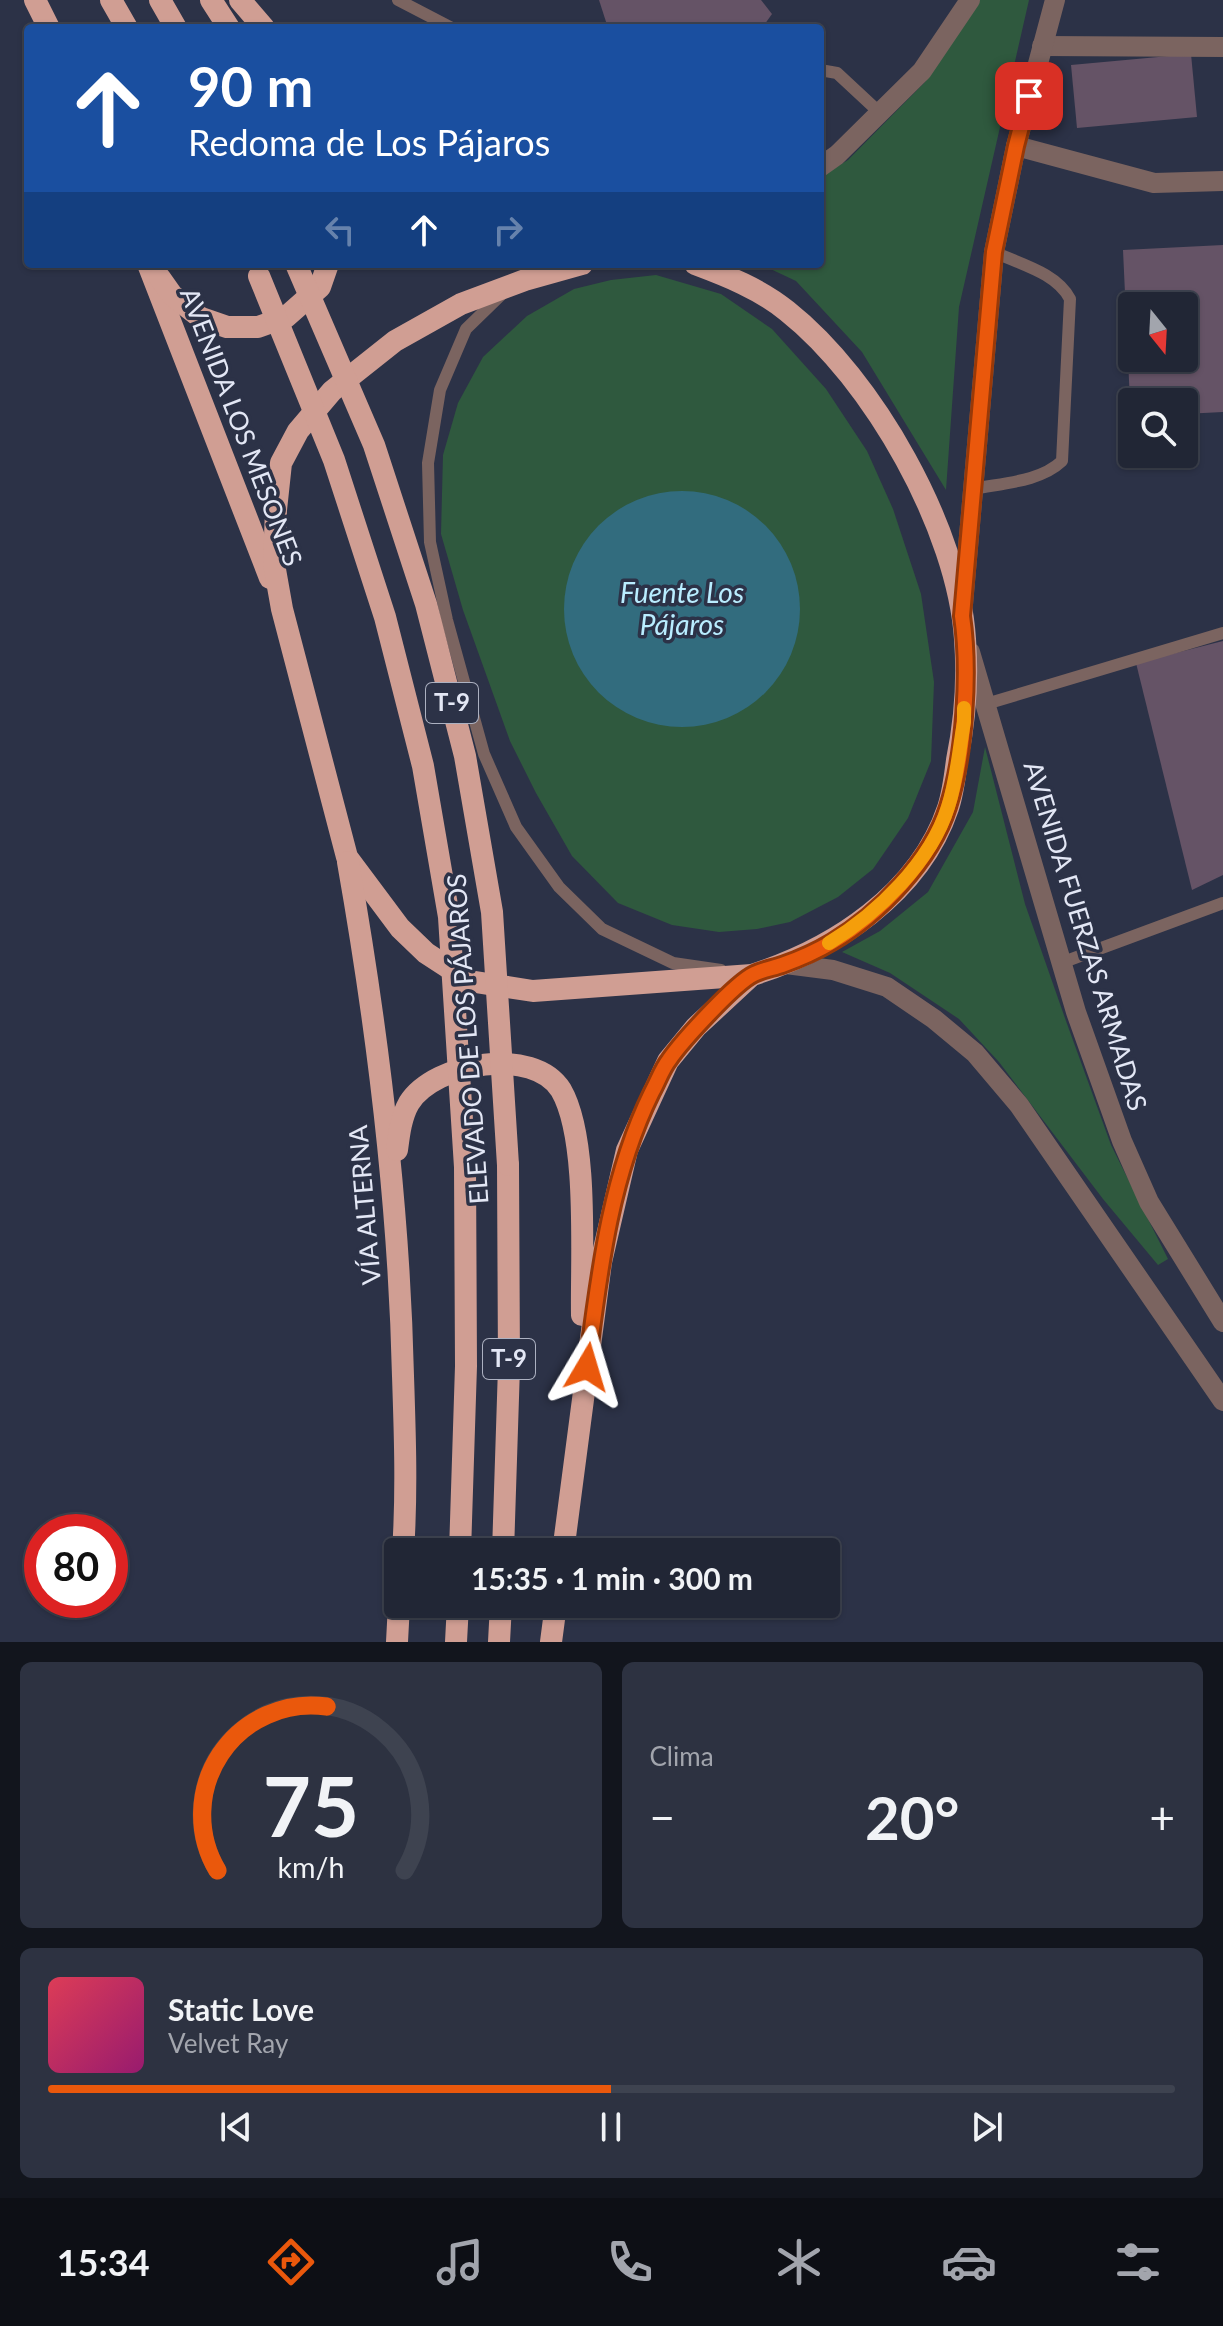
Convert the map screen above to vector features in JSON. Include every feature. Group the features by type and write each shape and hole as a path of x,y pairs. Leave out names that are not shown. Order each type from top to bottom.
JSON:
{"highway":[{"path":"35,0 47,24"},
{"path":"111,0 125,24"},
{"path":"160,0 174,24"},
{"path":"211,0 226,24"},
{"path":"240,0 261,24"},
{"name":"AVENIDA LOS MESONES","path":"151,268 282,609"},
{"path":"152,268 172,295 201,318 227,327 258,327 286,317 320,287 327,268"},
{"name":"ELEVADO DE LOS PÁJAROS","path":"298,268 374,445 426,604 465,756 492,912 508,1165 509,1367 503,1538"},
{"path":"282,609 274,564 276,510 281,463 298,431 332,391 395,341 461,304 560,268"},
{"path":"347,857 400,928 426,953 469,981 533,991 752,975 786,964 831,942 867,918 902,884 929,847 948,808 964,722 965,640 962,616 950,564 934,518 871,402 832,352 786,309 740,281 706,268"},
{"name":"ELEVADO DE LOS PÁJAROS","path":"256,270 334,460 385,617 423,766 449,917 465,1167 466,1366 460,1538"},
{"name":"VÍA ALTERNA","path":"282,609 347,857 372,1003 394,1183 402,1321 406,1499 404,1538"},
{"path":"565,1538 601,1262 627,1150 668,1061 696,1027 752,975"},
{"path":"394,1183 400,1126 410,1101 440,1075 483,1064 523,1066 541,1071 560,1089 572,1116 580,1170 583,1393"},
{"path":"397,1642 398,1618"},
{"path":"456,1642 457,1618"},
{"path":"499,1642 500,1618"},
{"path":"551,1642 554,1618"}],"street":[{"path":"824,164 922,71 970,0"},
{"path":"962,616 994,252 1016,146 1055,0"},
{"path":"1042,46 1223,47"},
{"path":"1016,146 1154,183 1223,181"},
{"name":"AVENIDA FUERZAS ARMADAS","path":"965,640 1076,1012 1122,1141 1149,1202 1223,1322"},
{"path":"786,964 833,970 887,987 934,1019 975,1053 1019,1105 1223,1401"}],"lane":[{"path":"398,0 444,24"},
{"path":"824,71 837,73 880,113"},
{"path":"973,489 1034,477 1052,470 1062,461 1070,299 1064,286 1053,279 994,252"},
{"path":"510,286 466,329 440,390 428,463 430,542 447,620 484,754 516,827 559,887 602,929 673,963 752,975"},
{"path":"986,704 1223,633"},
{"path":"1061,963 1223,903"}],"green space":[{"path":"979,0 1029,0 959,307 946,490 862,352 796,281 768,268 824,268 824,175 848,160 925,82"},
{"path":"656,275 721,294 772,329 826,389 867,451 893,509 921,594 934,682 931,761 908,818 873,869 838,897 790,922 757,929 719,932 672,925 618,903 572,856 510,741 463,610 441,534 443,455 458,403 483,357 527,316 574,289 611,280"},
{"path":"985,747 1025,904 1111,1145 1168,1259 1158,1265 1103,1199 999,1062 959,1019 890,973 842,952 880,931 928,892 973,812"}],"water":[{"name":"Fuente Los Pájaros","path":"682,491 727,500 765,526 791,564 800,609 791,654 765,692 727,718 682,727 637,718 599,692 573,654 564,609 573,564 599,526 637,500"}],"building":[{"path":"599,0 761,0 772,14 765,24 607,24"},
{"path":"1191,54 1197,117 1077,128 1071,65"},
{"path":"1223,245 1223,412 1198,413 1198,388 1129,388 1129,372 1198,372 1198,292 1125,292 1123,250"},
{"path":"1223,641 1223,875 1192,890 1136,663"}],"slow traffic":[{"path":"829,943 867,918 902,884 929,847 948,808 964,708"}],"route":[{"path":"587,1367 601,1262 627,1150 668,1061 696,1027 752,975 786,964 831,942 867,918 902,884 929,847 948,808 964,722 965,640 962,616 994,252 1029,96"}]}
